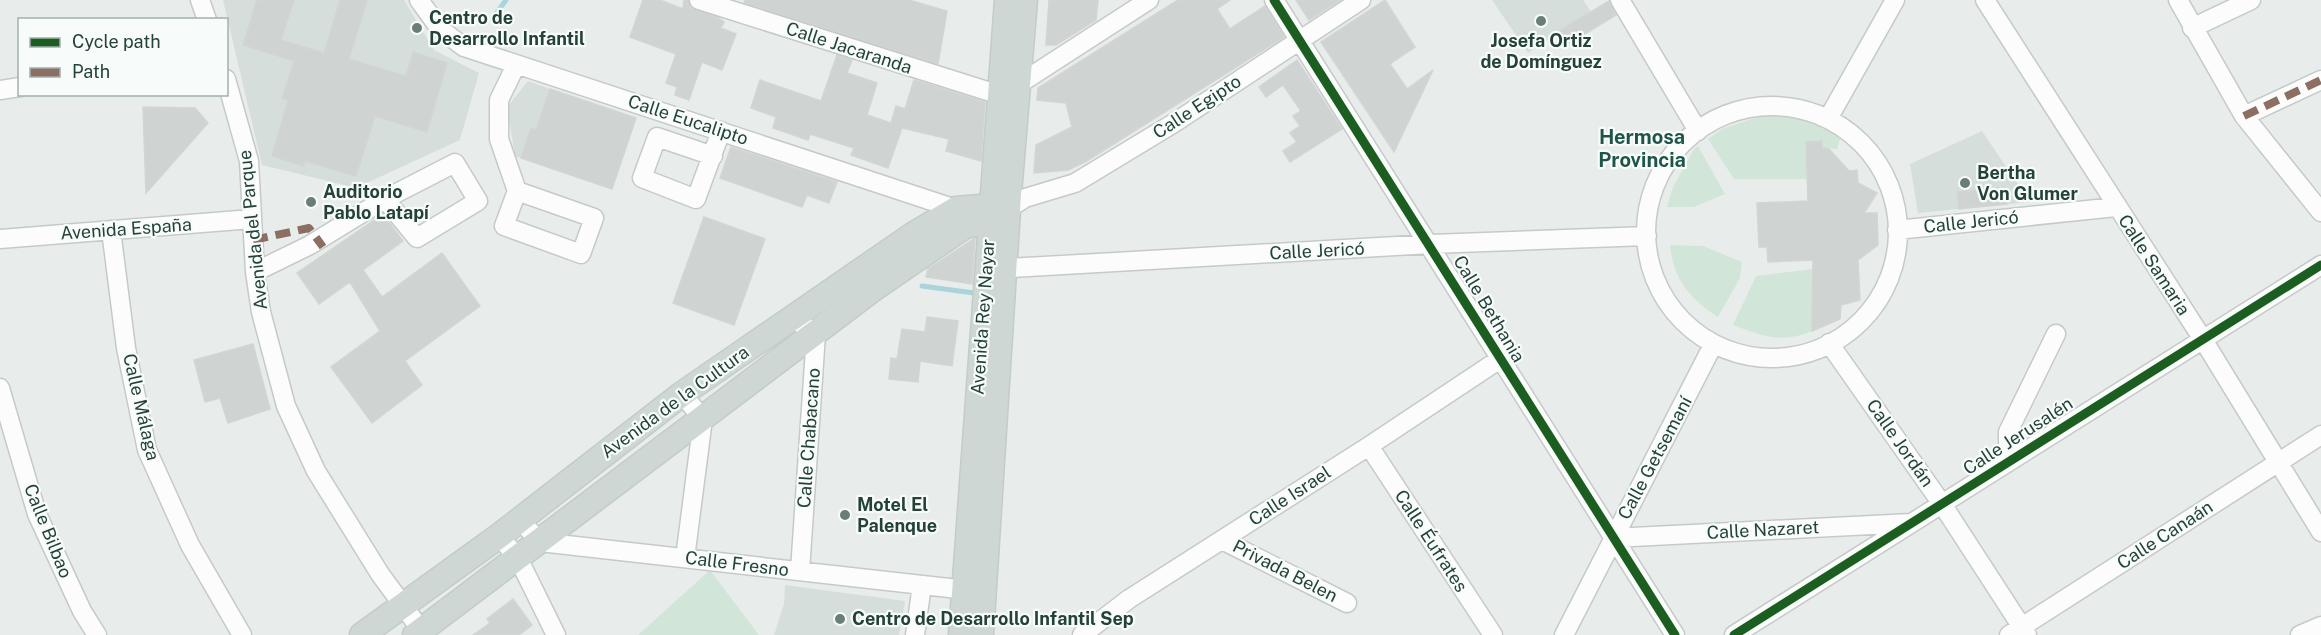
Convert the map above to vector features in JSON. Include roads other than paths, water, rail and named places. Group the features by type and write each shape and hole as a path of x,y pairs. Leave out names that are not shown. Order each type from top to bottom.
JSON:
{"main road":[{"name":"Avenida Rey Nayar","path":"961,635 974,590 996,269 1004,206 1009,90 1007,0"},
{"name":"Avenida Rey Nayar","path":"1009,90 1025,0"},
{"name":"Avenida de la Cultura","path":"362,635 499,536 682,394 792,318 961,218 1004,206"},
{"name":"Avenida de la Cultura","path":"418,633 816,334 876,287 920,243"},
{"name":"Avenida Rey Nayar","path":"974,590 981,635"}],"street":[{"path":"200,0 206,18"},
{"name":"Calle Eucalipto","path":"419,0 440,29 464,47 721,131 961,218"},
{"name":"Calle Jacaranda","path":"699,0 1009,90"},
{"path":"1009,90 1149,0"},
{"name":"Calle Bethania","path":"1274,0 1431,244 1500,359 1675,635"},
{"name":"Calle Egipto","path":"1004,206 1075,183 1174,123 1361,0"},
{"path":"1620,0 1698,131"},
{"path":"1829,117 1895,0"},
{"name":"Calle Samaria","path":"1985,0 2202,338 2321,532"},
{"path":"2178,0 2244,116 2321,212"},
{"path":"2192,28 2251,0"},
{"path":"516,65 499,100 499,139 517,191 504,226 581,255 594,218 517,191"},
{"path":"2244,116 2321,80"},
{"name":"Avenida del Parque","path":"228,86 249,161 255,272 261,312 286,406 316,471 380,574 403,604 418,633"},
{"path":"0,90 18,87"},
{"path":"1784,103 1815,109 1829,117 1873,157 1887,179 1896,207 1898,243 1888,280 1872,309 1849,332 1812,352 1786,358 1755,357 1713,345 1688,327 1670,307 1652,270 1647,236 1656,185 1666,165 1698,131 1745,109 1784,103"},
{"path":"713,156 721,131"},
{"path":"255,272 310,245 386,199 455,163 478,201 417,238 386,199"},
{"name":"Calle Jericó","path":"1897,230 2116,207"},
{"name":"Avenida España","path":"0,239 252,219"},
{"name":"Calle Málaga","path":"111,230 126,348 147,450 190,545 242,635"},
{"name":"Calle Jericó","path":"996,269 1431,244 1647,236"},
{"name":"Calle Jerusalén","path":"1734,635 2321,265"},
{"path":"792,318 816,334"},
{"name":"Calle Chabacano","path":"800,571 816,334"},
{"path":"2008,462 2008,432 2056,334"},
{"name":"Calle Jordán","path":"1829,343 1942,504 2019,632"},
{"name":"Calle Getsemaní","path":"1564,635 1713,345"},
{"name":"Calle Israel","path":"1082,635 1129,598 1369,446 1500,359"},
{"name":"Calle Bilbao","path":"0,388 36,514 82,611 97,635"},
{"path":"682,394 703,419 685,558"},
{"name":"Calle Canaán","path":"2019,632 2321,435"},
{"name":"Calle Éufrates","path":"1369,446 1493,635"},
{"path":"519,519 540,542"},
{"name":"Calle Nazaret","path":"1613,538 1912,523"},
{"path":"499,536 518,558 556,635"},
{"name":"Privada Belen","path":"1222,540 1347,603"},
{"name":"Calle Fresno","path":"540,542 974,590"},
{"path":"915,635 922,585"},
{"path":"2301,635 2321,626"}],"waterway":[{"path":"493,18 506,0"},
{"path":"922,286 974,293"}],"place":[{"name":"Josefa Ortiz de Domínguez","path":"1541,21"},
{"name":"Centro de Desarrollo Infantil","path":"417,28"},
{"name":"Bertha Von Glumer","path":"1965,183"},
{"name":"Auditorio Pablo Latapí","path":"311,202"},
{"name":"Motel El Palenque","path":"845,515"},
{"name":"Centro de Desarrollo Infantil Sep","path":"840,619"}],"district":[{"name":"Hermosa Provincia","path":"1642,148"}]}
